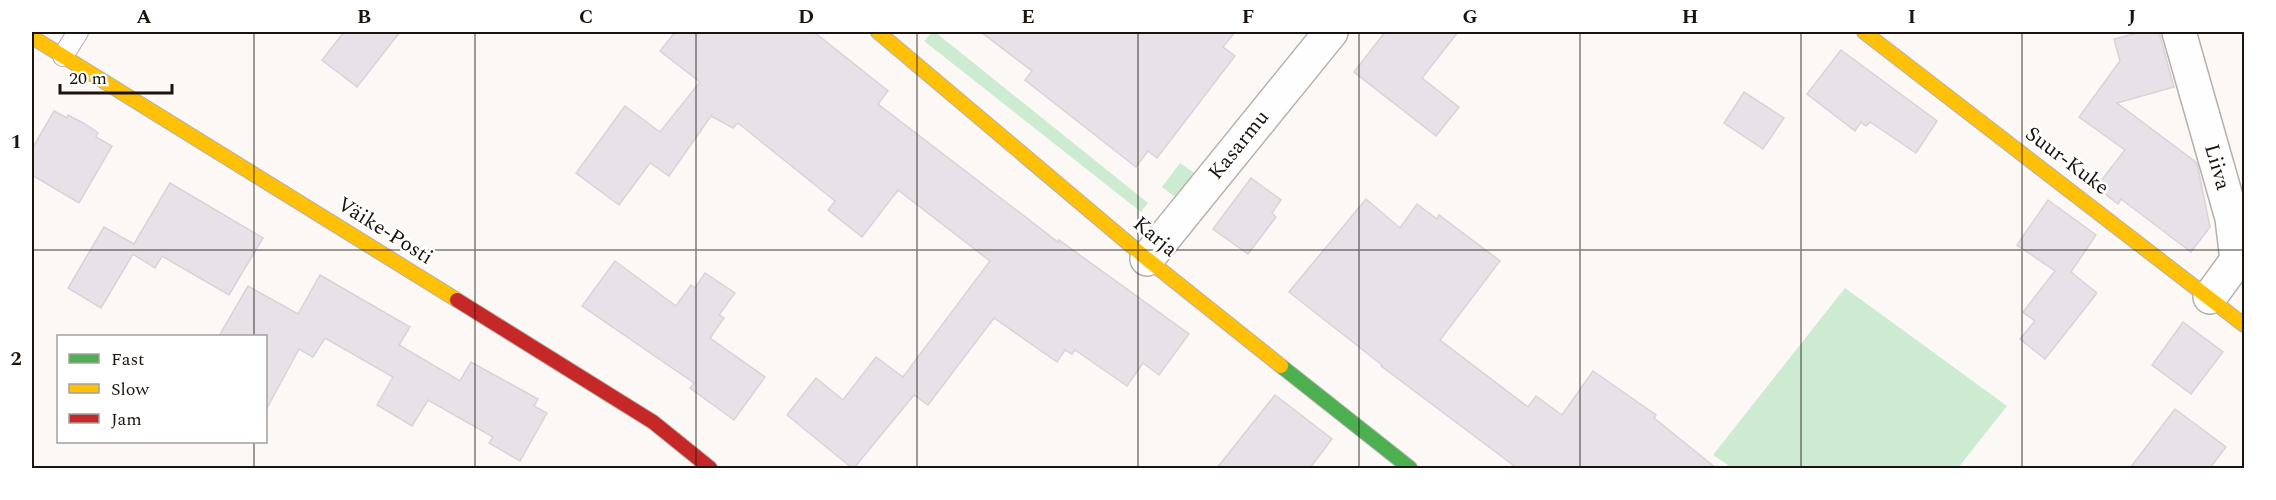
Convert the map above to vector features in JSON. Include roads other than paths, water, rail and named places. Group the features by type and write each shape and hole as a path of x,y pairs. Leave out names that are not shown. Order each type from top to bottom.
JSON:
{"street":[{"name":"Karja","path":"878,32 1147,259 1410,468"},
{"name":"Kasarmu","path":"1147,259 1331,32"},
{"name":"Suur-Kuke","path":"1864,32 2244,325"},
{"name":"Liiva","path":"2179,32 2233,228 2236,260 2210,297"},
{"name":"Väike-Posti","path":"32,37 653,422 710,468"}],"lane":[{"path":"63,56 78,32"}]}
